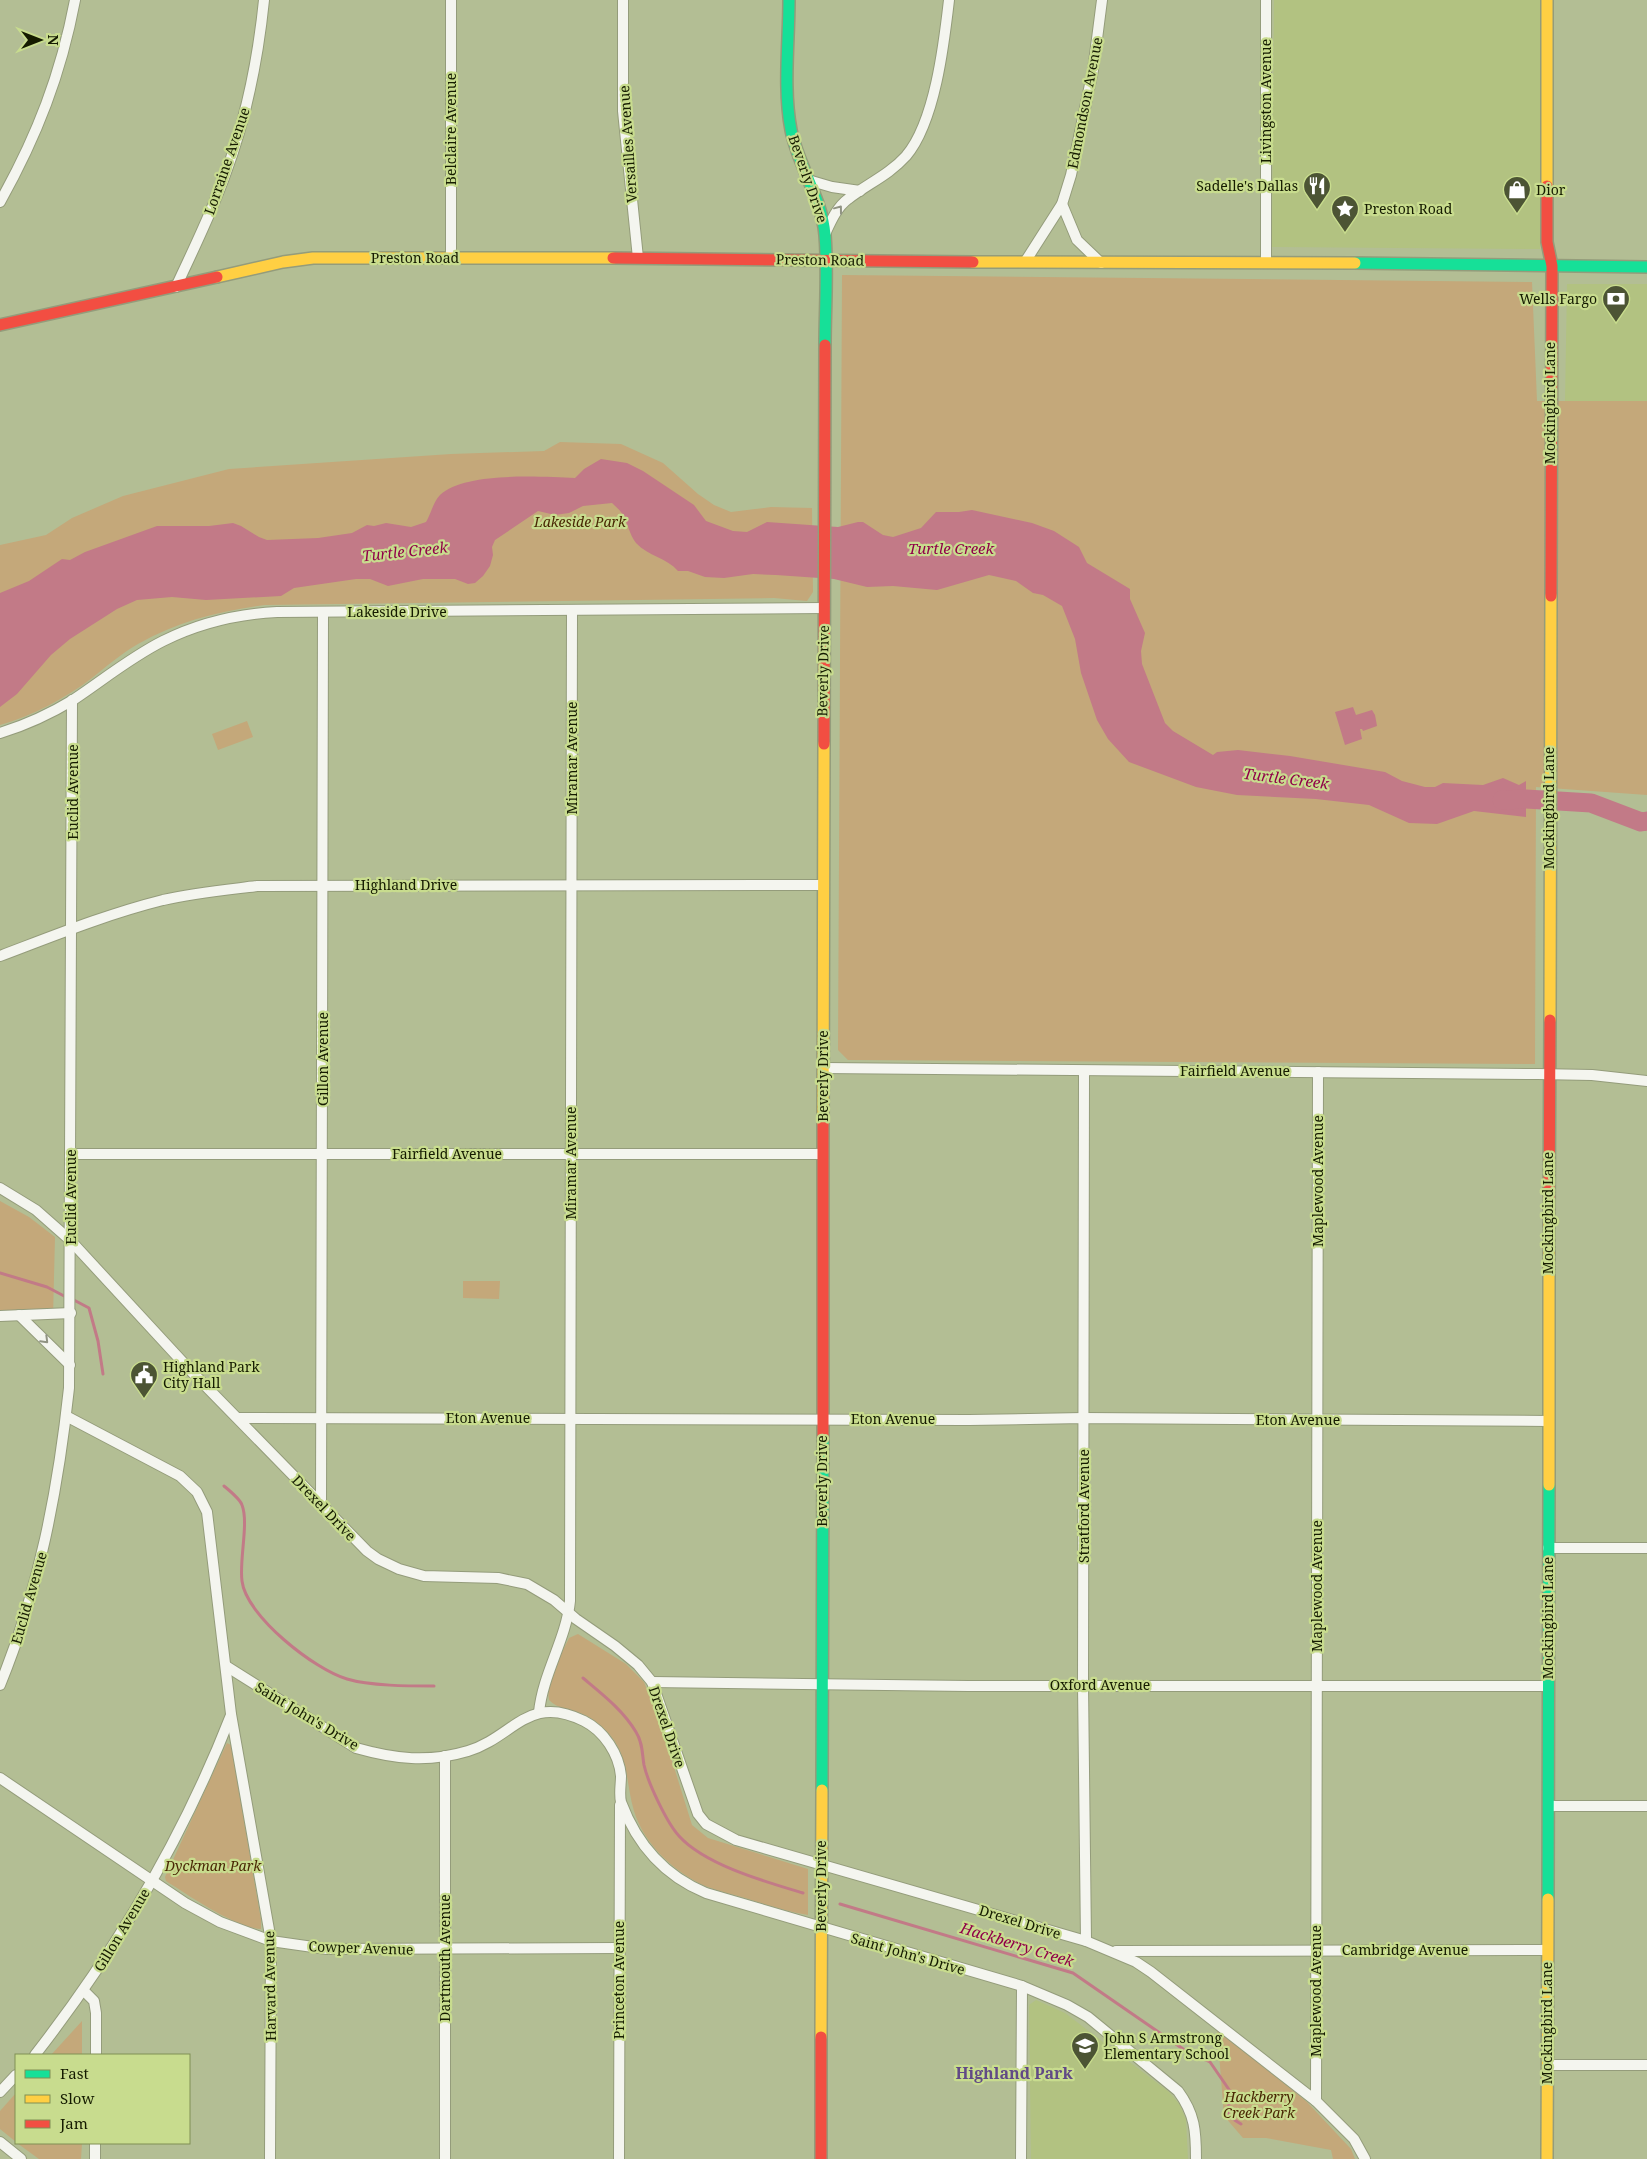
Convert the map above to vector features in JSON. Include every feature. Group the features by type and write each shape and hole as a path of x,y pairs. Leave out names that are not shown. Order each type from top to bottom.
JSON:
{"main road":[{"name":"Beverly Drive","path":"789,0 788,102 791,129 796,150 820,209 825,234 821,2159"},
{"name":"Mockingbird Lane","path":"1547,2159 1548,1075 1552,266 1557,241 1552,61 1548,0"},
{"name":"Mockingbird Lane","path":"1552,61 1556,0"},
{"name":"Preston Road","path":"0,325 176,288 283,262 313,258 638,258 1647,267"}],"street":[{"path":"0,202 26,155 50,99 75,0"},
{"name":"Lorraine Avenue","path":"176,288 210,213 240,132 257,55 264,0"},
{"name":"Belclaire Avenue","path":"451,0 451,258"},
{"name":"Versailles Avenue","path":"623,0 623,118 638,258"},
{"path":"825,234 839,207 847,199 892,169 906,156 917,140 929,108 937,76 949,0"},
{"name":"Edmondson Avenue","path":"1026,262 1062,204 1071,175 1093,70 1102,0"},
{"name":"Livingston Avenue","path":"1266,0 1266,263"},
{"path":"808,180 832,187 860,191"},
{"path":"1062,204 1077,240 1101,263"},
{"name":"Lakeside Drive","path":"0,733 25,725 72,700 137,656 163,641 187,630 232,617 255,613 824,608"},
{"name":"Miramar Avenue","path":"539,1712 541,1697 565,1630 569,1613 572,610"},
{"name":"Gillon Avenue","path":"321,1506 323,612"},
{"name":"Euclid Avenue","path":"0,1685 15,1648 39,1570 54,1496 66,1416 70,1365 72,700"},
{"name":"Highland Drive","path":"0,956 72,928 162,900 199,892 257,886 823,885"},
{"name":"Fairfield Avenue","path":"823,1068 1548,1075 1592,1076 1647,1081"},
{"name":"Stratford Avenue","path":"1084,1070 1083,1685 1086,1941"},
{"name":"Maplewood Avenue","path":"1316,2101 1318,1072"},
{"name":"Fairfield Avenue","path":"71,1154 823,1154"},
{"name":"Drexel Drive","path":"0,1188 36,1210 70,1240 190,1370 239,1418 366,1551 399,1569 424,1576 498,1578 527,1584 554,1600 638,1666 652,1682 662,1706 690,1795 698,1814 706,1824 736,1840 1086,1941 1136,1962 1337,2119 1354,2139 1365,2159"},
{"path":"0,1316 70,1311"},
{"path":"20,1315 70,1365"},
{"path":"66,1416 180,1476 197,1492 207,1512 226,1666"},
{"name":"Eton Avenue","path":"239,1418 1083,1418 1548,1421"},
{"path":"1548,1548 1647,1548"},
{"name":"Harvard Avenue","path":"226,1666 231,1714 271,1940 270,2159"},
{"name":"Saint John's Drive","path":"226,1666 356,1748 380,1756 401,1759 445,1756 483,1745 519,1722 539,1712 570,1716 585,1722 605,1738 618,1762 621,1776 620,1800 630,1821 644,1845 674,1877 706,1894 1022,1986 1067,2005 1088,2017 1178,2091 1186,2102 1193,2118 1196,2159"},
{"name":"Oxford Avenue","path":"652,1682 1548,1686"},
{"name":"Gillon Avenue","path":"36,2054 84,1991 118,1940 152,1882 207,1776 231,1714"},
{"name":"Dartmouth Avenue","path":"444,2159 445,1756"},
{"name":"Cowper Avenue","path":"0,1778 152,1882 220,1922 271,1940 327,1949 619,1948"},
{"name":"Princeton Avenue","path":"619,2159 620,1800"},
{"path":"1548,1806 1647,1806"},
{"name":"Cambridge Avenue","path":"1113,1951 1547,1950"},
{"path":"1021,2159 1022,1986"},
{"path":"84,1991 94,2002 96,2013 96,2054"},
{"path":"1547,2065 1647,2065"},
{"path":"0,2092 15,2077"},
{"path":"0,2142 21,2159"},
{"path":"95,2144 95,2159"}],"shaded area":[{"path":"1274,0 1542,0 1540,249 1272,247"},
{"path":"1567,284 1647,284 1647,401 1565,401"},
{"name":"John S Armstrong Elementary School","path":"1036,2000 1065,2013 1169,2092 1180,2105 1186,2120 1188,2159 1031,2159 1029,2005"}],"green space":[{"path":"842,275 1532,282 1537,401 1647,401 1647,795 1536,787 1535,1064 848,1060 838,1050"},
{"name":"Lakeside Park","path":"560,442 621,444 663,463 698,494 714,505 731,512 771,507 812,508 813,592 807,601 774,598 265,605 249,607 200,618 153,636 126,652 60,699 24,717 0,725 0,545 46,535 72,518 123,496 229,469 451,454 544,451"},
{"path":"247,721 253,737 218,750 212,734"},
{"path":"0,1201 29,1217 55,1237 53,1317 0,1311"},
{"path":"463,1281 500,1281 499,1299 463,1298"},
{"path":"578,1634 626,1664 644,1682 660,1722 692,1825 708,1838 808,1869 808,1915 776,1908 705,1886 682,1873 653,1846 645,1835 634,1811 624,1762 616,1744 607,1732 592,1719 560,1707 549,1700 549,1684 554,1668 569,1638"},
{"name":"Dyckman Park","path":"227,1743 231,1745 261,1929 239,1923 212,1910 166,1881 165,1877"},
{"path":"82,2021 82,2054 52,2054"},
{"name":"Hackberry Creek Park","path":"1217,2028 1307,2102 1351,2149 1355,2159 1333,2159 1331,2150 1266,2138 1243,2138 1224,2116"},
{"path":"15,2094 15,2141 0,2129 0,2111"},
{"path":"18,2144 82,2144 81,2159 39,2159"}],"water":[{"path":"601,459 627,463 643,471 694,505 706,521 733,531 747,532 767,522 838,527 863,522 883,535 893,537 921,528 936,512 972,510 1032,523 1054,531 1079,547 1087,563 1130,589 1130,599 1145,633 1141,651 1142,664 1165,723 1173,731 1213,755 1217,752 1238,750 1290,756 1385,772 1402,781 1425,787 1435,787 1443,783 1483,785 1503,778 1519,785 1526,781 1526,817 1474,811 1437,824 1409,823 1369,805 1316,799 1237,795 1196,787 1129,762 1108,739 1097,720 1081,673 1075,639 1062,606 1043,595 1033,593 1016,581 989,575 937,590 893,586 867,587 834,579 776,575 753,574 724,578 705,577 688,571 678,571 646,551 636,543 623,515 612,503 583,506 569,513 555,515 538,511 495,540 492,547 493,555 490,566 475,583 468,584 455,579 423,579 388,586 370,579 356,579 294,588 281,596 206,600 172,597 137,600 117,609 70,639 51,655 17,694 0,707 0,593 29,581 62,559 70,560 85,552 157,526 209,526 233,523 267,540 318,538 352,533 367,525 374,526 386,523 411,527 426,522 440,495 452,487 467,482 504,477 575,478 584,469"},
{"path":"1353,707 1356,715 1372,710 1377,726 1363,731 1360,729 1362,739 1345,745 1335,712"}],"waterway":[{"name":"Turtle Creek","path":"1502,800 1526,799 1591,803 1641,822 1647,821"},
{"name":"Hackberry Creek","path":"0,1273 47,1287 66,1297"},
{"name":"Hackberry Creek","path":"72,1299 89,1308 98,1341 103,1374"},
{"name":"Hackberry Creek","path":"224,1486 239,1500 244,1513 241,1572 246,1595 256,1610 284,1640 318,1665 333,1674 347,1679 402,1686 434,1686"},
{"name":"Hackberry Creek","path":"583,1678 619,1709 636,1732 641,1744 649,1782 664,1813 679,1836 704,1856 720,1864 754,1878 803,1893"},
{"name":"Hackberry Creek","path":"840,1904 1073,1973 1186,2051 1210,2062 1230,2091 1228,2116 1241,2124"}],"traffic: fast":[{"path":"789,0 787,98 794,143 815,195 823,221 826,262 825,345"},
{"path":"1355,263 1647,267"},
{"path":"822,1790 823,1437"},
{"path":"1548,1899 1549,1485"}],"traffic: slow":[{"path":"1547,0 1547,186"},
{"path":"217,277 283,262 313,258 613,258"},
{"path":"973,262 1355,263"},
{"path":"1550,1020 1551,596"},
{"path":"823,1123 824,744"},
{"path":"1549,1219 1549,1485"},
{"path":"821,2037 822,1790"},
{"path":"1547,2159 1548,1899"}],"traffic: jam":[{"path":"1547,186 1547,242 1552,266 1551,596"},
{"path":"613,258 973,262"},
{"path":"0,325 217,277"},
{"path":"824,744 825,345"},
{"path":"1549,1219 1550,1020"},
{"path":"823,1123 823,1437"},
{"path":"821,2037 821,2159"}],"place":[{"name":"Sadelle's Dallas","path":"1317,210"},
{"name":"Dior","path":"1517,214"},
{"name":"Preston Road","path":"1345,233"},
{"name":"Wells Fargo","path":"1616,323"},
{"name":"Highland Park City Hall","path":"144,1399"},
{"name":"John S Armstrong Elementary School","path":"1085,2070"}],"district":[{"name":"Highland Park","path":"1014,2073"}]}
